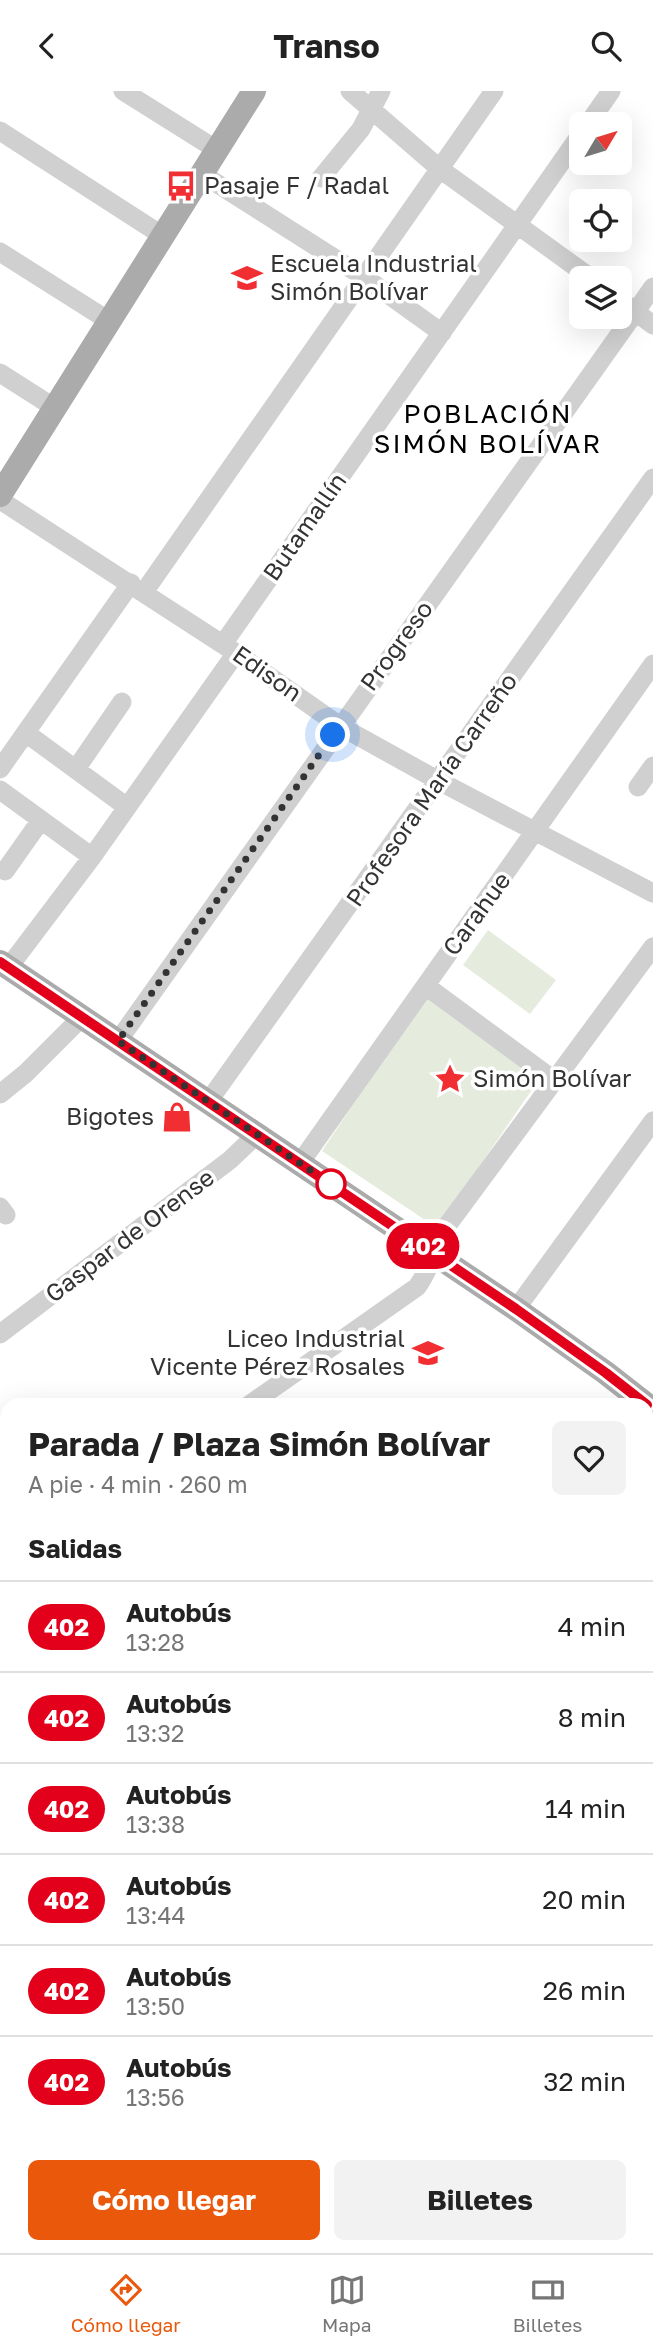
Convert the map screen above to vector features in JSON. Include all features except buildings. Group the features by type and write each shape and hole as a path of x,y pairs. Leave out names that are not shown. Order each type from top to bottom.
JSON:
{"main road":[{"path":"0,498 254,91"},
{"path":"4,965 516,1309 637,1398"}],"street":[{"path":"124,91 217,150"},
{"path":"350,91 440,169 575,266"},
{"path":"321,178 361,129 381,91"},
{"path":"0,769 137,588 364,277 494,91"},
{"path":"596,112 611,91"},
{"path":"0,131 163,236"},
{"name":"Butamallín","path":"4,965 92,857 127,807 229,648 442,333 569,151"},
{"path":"202,174 364,277 442,333"},
{"path":"0,252 109,321"},
{"name":"Progreso","path":"632,302 653,287"},
{"path":"632,310 653,325"},
{"name":"Progreso","path":"118,1041 340,726 611,329"},
{"path":"0,373 55,408"},
{"name":"Profesora María Carreño","path":"208,1102 439,781 646,502 653,478"},
{"name":"Edison","path":"0,498 229,648 340,726 653,893"},
{"name":"Carahue","path":"300,1163 653,664"},
{"path":"76,769 122,702"},
{"path":"26,733 127,807"},
{"path":"638,787 653,766"},
{"path":"0,790 92,857"},
{"path":"5,871 41,820"},
{"path":"259,1398 417,1287 426,1275 441,1235 449,1223 653,947"},
{"path":"426,986 555,1081"},
{"path":"0,1094 26,1073 82,1017"},
{"path":"516,1309 653,1121"},
{"name":"Gaspar de Orense","path":"0,1334 230,1160 257,1134"}],"shaded area":[{"path":"488,930 556,980 530,1014 463,965"},
{"path":"425,996 540,1078 437,1228 322,1151"}],"bus line":[{"name":"402","path":"0,962 516,1309 639,1398"}],"place":[{"name":"Pasaje F / Radal","path":"181,186"},
{"name":"Escuela Industrial Simón Bolívar","path":"247,278"},
{"name":"Simón Bolívar","path":"450,1079"},
{"name":"Bigotes","path":"177,1117"},
{"name":"Liceo Industrial Vicente Pérez Rosales","path":"428,1353"}],"district":[{"name":"POBLACIÓN SIMÓN BOLÍVAR","path":"488,428"}],"route":[{"path":"331,1184 118,1041 333,735"}]}
